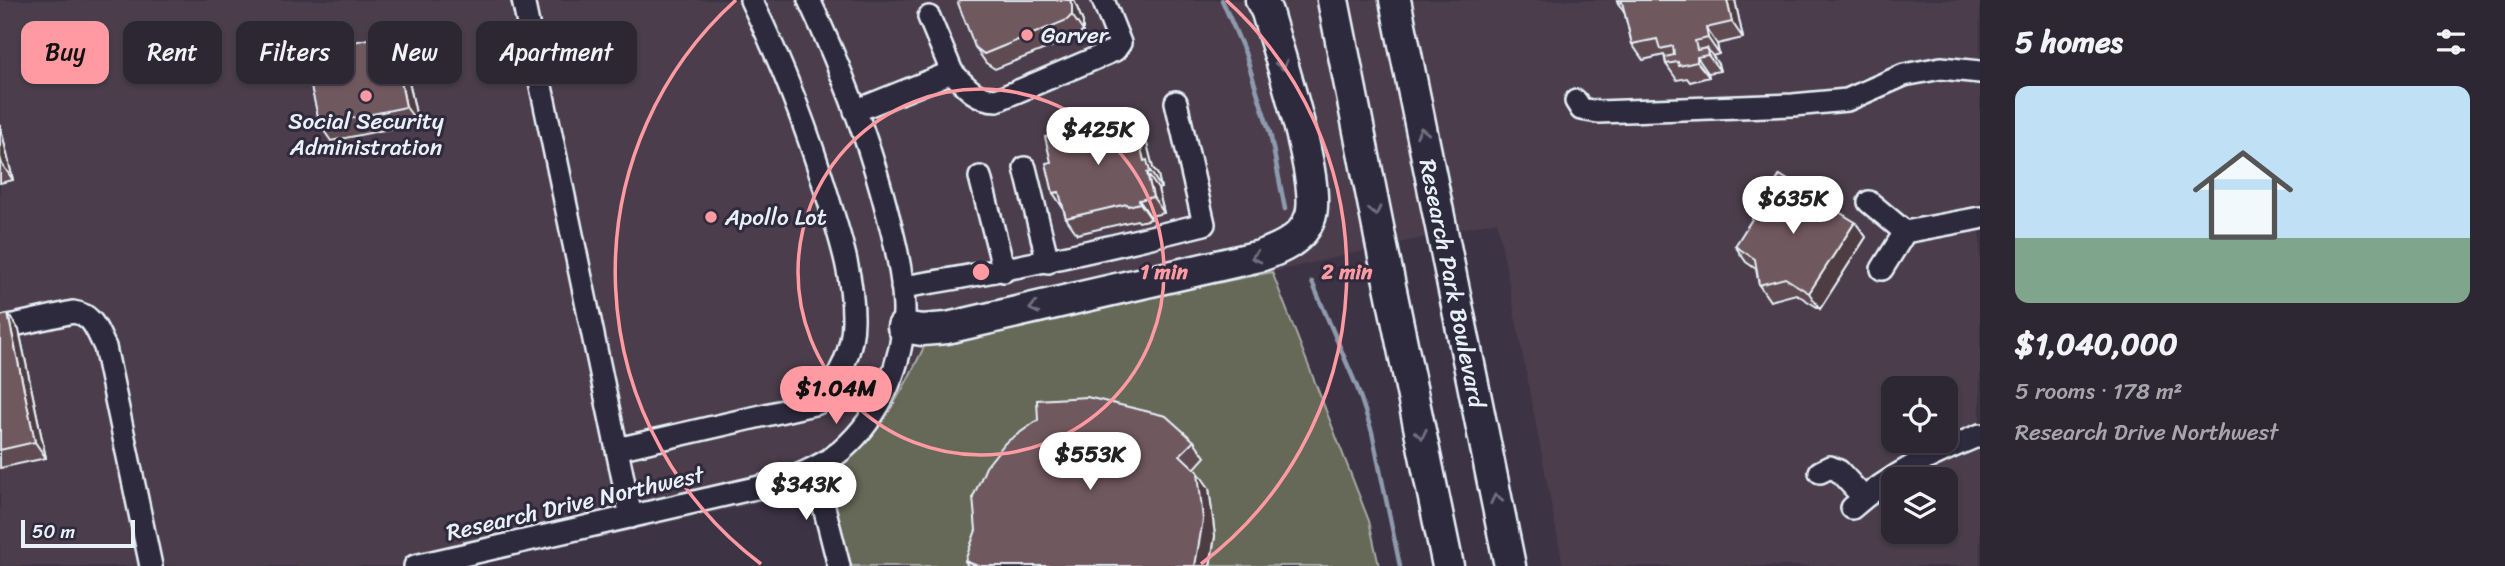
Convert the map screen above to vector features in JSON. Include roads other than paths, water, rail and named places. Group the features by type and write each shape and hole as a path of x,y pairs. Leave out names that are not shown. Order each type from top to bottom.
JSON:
{"highway":[{"path":"903,327 922,330 947,328 1260,256 1281,249 1293,241 1307,227 1313,208 1308,159 1267,12 1261,0"},
{"path":"1314,0 1367,169"},
{"path":"1333,0 1448,566"},
{"name":"Research Park Boulevard","path":"1395,0 1510,566"}],"street":[{"path":"523,0 631,517"},
{"path":"617,449 818,404 834,385 848,353 853,318 849,277 837,227 808,134 781,64 751,0"},
{"name":"Research Drive Northwest","path":"415,566 786,481 814,468 841,450 869,419 895,367 903,327 902,287 885,204 855,110 828,41 808,0"},
{"path":"929,17 952,72 969,91 986,100 996,100 1115,50 1120,43 1103,0"},
{"path":"1576,101 1581,109 1598,112 1618,101 1793,105 1847,100 1904,75 1941,68 1980,72"},
{"path":"855,110 952,72"},
{"path":"902,287 1048,262 1204,224 1176,102"},
{"path":"1025,168 1048,262"},
{"path":"980,177 1004,271"},
{"path":"1869,202 1905,232"},
{"path":"1882,269 1905,232 1980,218"},
{"path":"0,328 73,312 85,314 92,321 104,348 151,566"},
{"path":"1820,472 1830,467 1839,471 1858,503 1884,481 1927,457 1980,435"},
{"path":"814,468 839,566"}],"waterway":[{"path":"1222,0 1245,53 1270,133 1285,209"},
{"path":"1312,282 1357,387 1372,432 1400,566"}],"place":[{"name":"Garver","path":"1027,35"},
{"name":"Social Security Administration","path":"366,96"},
{"name":"Apollo Lot","path":"711,217"}]}
